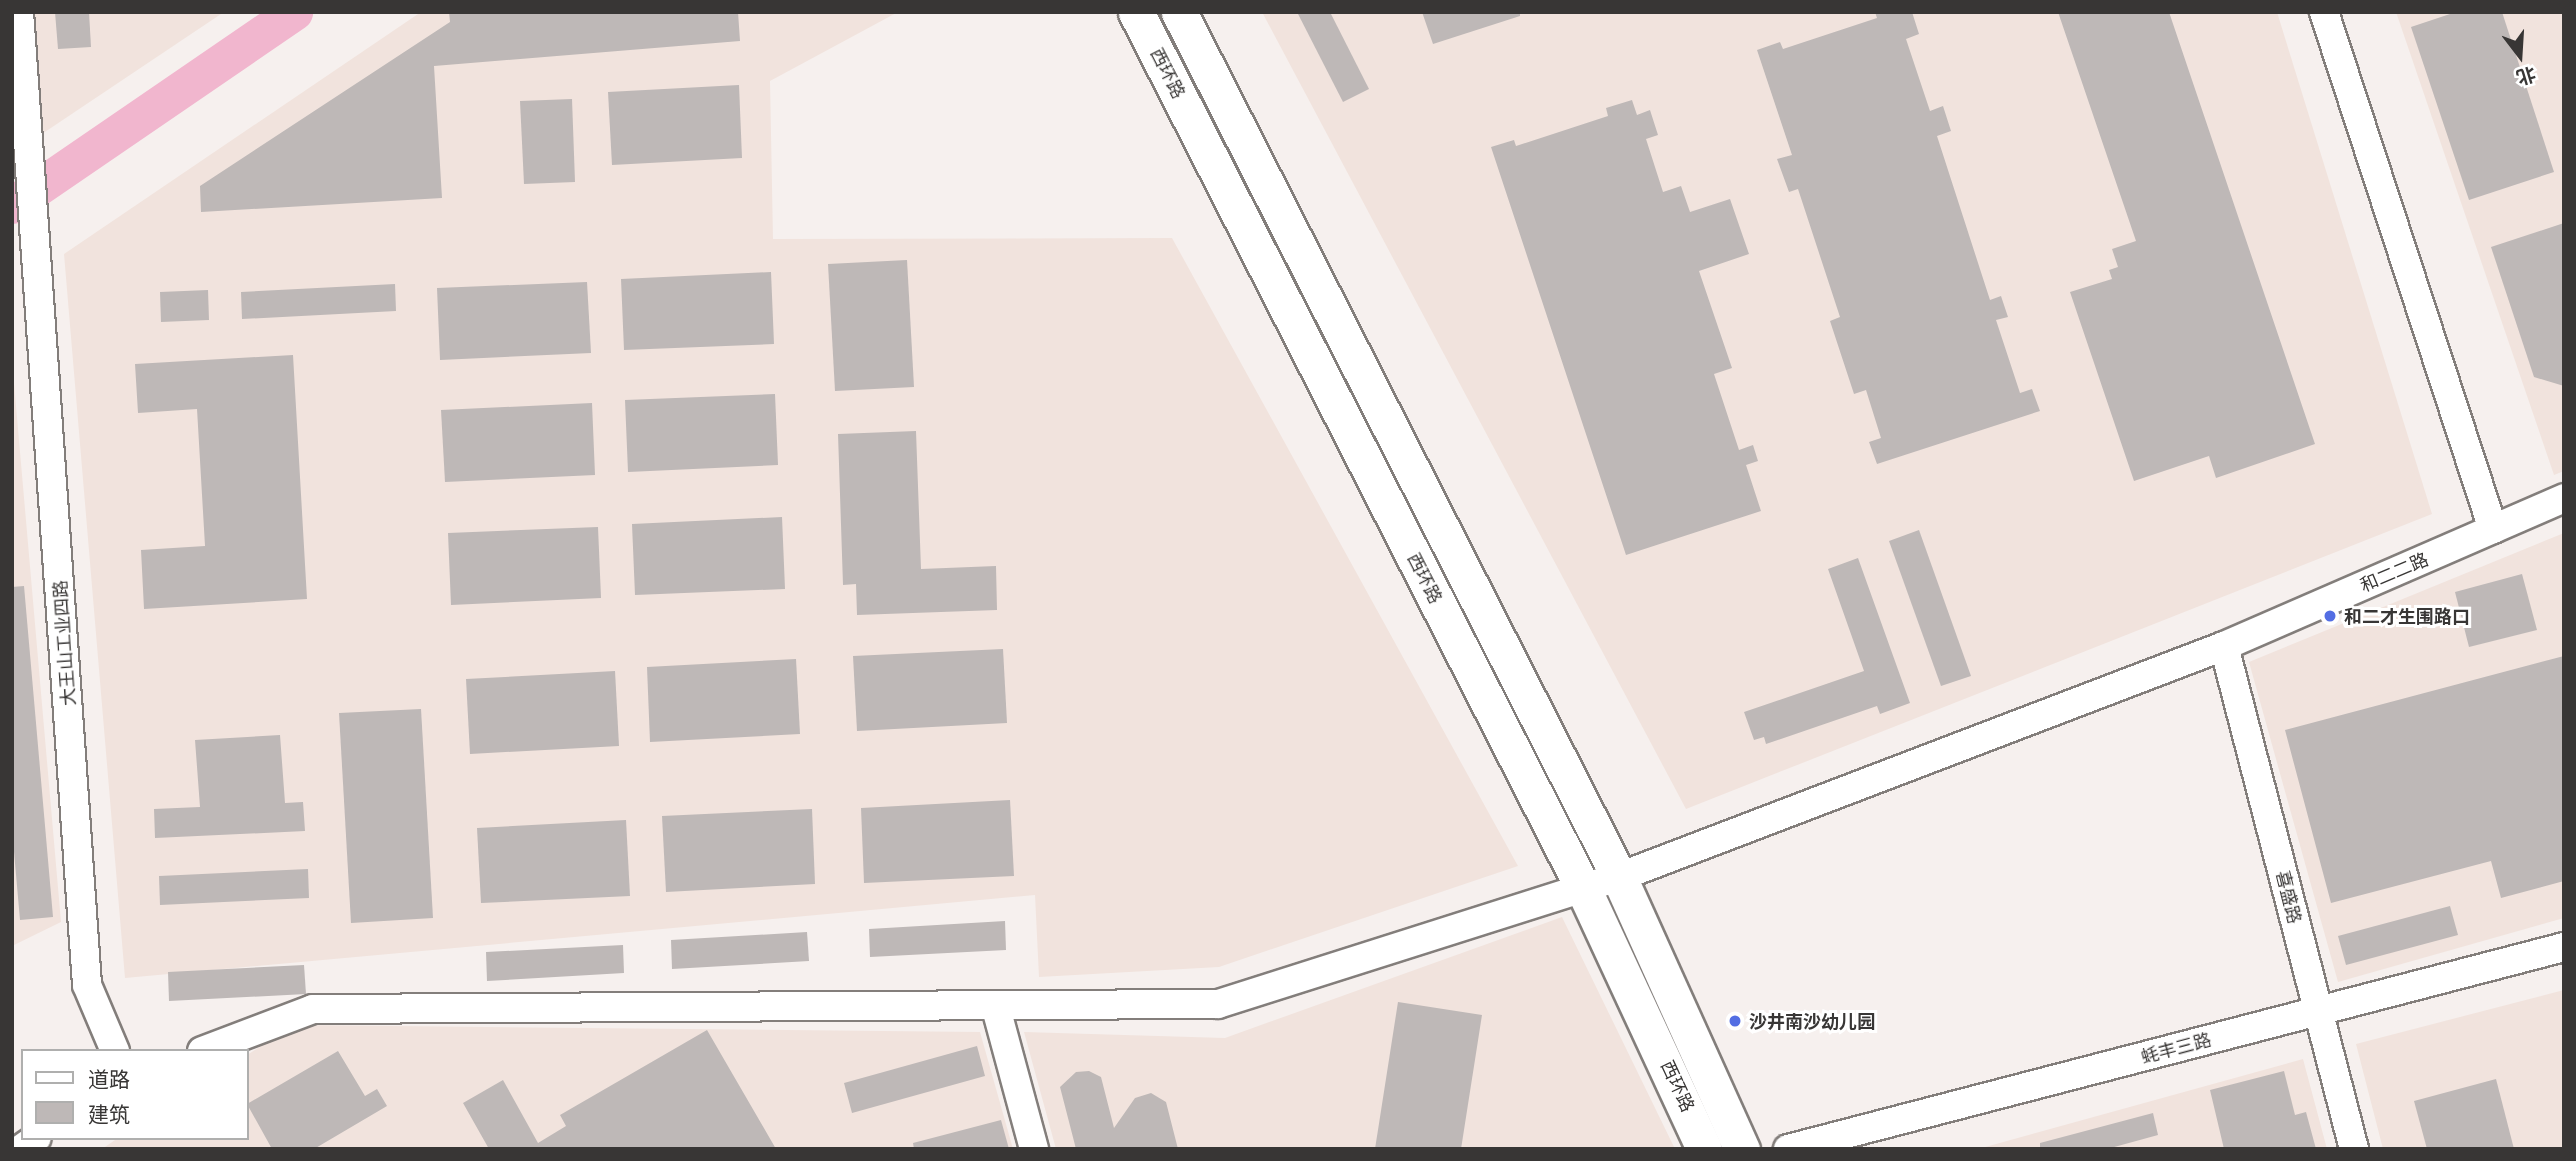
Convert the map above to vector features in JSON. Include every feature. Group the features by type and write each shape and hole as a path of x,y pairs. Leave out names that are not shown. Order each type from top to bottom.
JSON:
{"main road":[{"name":"西环路","path":"1136,12 1583,888 1704,1149"},
{"name":"西环路","path":"1179,12 1619,877 1742,1149"}],"street":[{"name":"大王山工业四路","path":"19,12 88,985 114,1049"},
{"path":"2324,12 2493,529"},
{"name":"和二二路","path":"207,1049 313,1009 996,1008 1218,1004 1619,877 2224,646 2564,498"},
{"name":"喜盛路","path":"2224,646 2354,1149"},
{"name":"蚝丰三路","path":"1858,1149 2564,947"},
{"name":"蚝丰三路","path":"1788,1149 2564,961"},
{"path":"996,1008 1034,1149"}],"shaded area":[{"path":"12,12 224,12 12,154"},
{"path":"421,12 898,12 770,81 773,239 1172,238 1518,866 1219,967 1039,977 1035,895 125,978 64,254"},
{"path":"1262,12 2277,12 2432,514 1686,809"},
{"path":"2396,12 2564,12 2564,471 2554,475"},
{"path":"12,360 61,922 12,946"},
{"path":"2564,533 2564,918 2338,982 2249,662"},
{"path":"1562,917 1675,1149 1056,1149 1024,1032 1225,1038"},
{"path":"2564,990 2564,1149 2383,1149 2356,1044"},
{"path":"294,1025 980,1032 1013,1149 102,1149 115,1140 248,1140 248,1054"},
{"path":"2303,1059 2327,1149 1978,1149"}],"building":[{"path":"55,12 89,12 91,47 58,49"},
{"path":"449,12 738,12 740,41 434,66 442,198 201,212 200,186 450,22"},
{"path":"1297,12 1330,12 1369,89 1343,102"},
{"path":"1422,12 1520,12 1520,16 1433,44"},
{"path":"1875,12 1912,12 1919,34 1906,39 1930,111 1943,106 1951,131 1937,136 1990,300 2001,296 2008,317 1996,320 2020,393 2032,389 2040,411 1877,464 1869,442 1881,438 1866,390 1854,394 1830,321 1840,317 1798,189 1789,192 1777,159 1792,155 1757,50 1780,42 1783,49 1877,18"},
{"path":"2058,12 2169,12 2315,444 2216,478 2209,456 2134,481 2070,292 2112,279 2109,270 2118,267 2112,249 2136,241"},
{"path":"2456,12 2502,12 2554,172 2469,200 2411,27"},
{"path":"739,85 742,158 612,165 608,92"},
{"path":"572,99 575,182 524,184 520,101"},
{"path":"1632,100 1637,115 1650,110 1658,135 1646,139 1663,192 1681,186 1690,212 1730,199 1749,254 1699,271 1732,368 1714,374 1739,450 1753,445 1758,461 1746,465 1761,511 1626,555 1491,147 1514,140 1516,146 1608,116 1606,108"},
{"path":"2564,223 2564,386 2534,377 2491,247"},
{"path":"907,260 914,387 835,391 828,264"},
{"path":"771,272 774,344 624,350 621,279"},
{"path":"587,282 591,353 440,360 437,288"},
{"path":"395,284 396,311 242,319 241,292"},
{"path":"208,290 209,320 161,322 160,292"},
{"path":"293,355 307,599 144,609 141,550 205,546 197,409 138,413 135,364"},
{"path":"775,394 778,465 628,472 625,400"},
{"path":"592,403 595,475 445,482 441,410"},
{"path":"916,431 921,569 996,566 997,610 857,615 856,584 843,585 838,434"},
{"path":"782,517 785,589 635,595 632,524"},
{"path":"598,527 601,598 451,605 448,533"},
{"path":"1919,530 1971,676 1941,686 1889,541"},
{"path":"1858,558 1910,703 1880,714 1877,706 1766,744 1764,737 1754,740 1744,712 1864,671 1828,569"},
{"path":"2522,574 2537,630 2469,647 2455,592"},
{"path":"24,586 53,917 20,920 12,829 12,587"},
{"path":"1003,649 1007,723 857,731 853,656"},
{"path":"2564,656 2564,881 2501,898 2491,861 2331,903 2285,730"},
{"path":"796,659 800,734 650,742 647,667"},
{"path":"615,671 619,746 470,754 466,679"},
{"path":"421,709 433,918 351,923 339,713"},
{"path":"280,735 285,803 303,802 305,831 155,838 154,809 200,807 195,740"},
{"path":"1010,800 1014,876 864,883 861,808"},
{"path":"812,809 815,884 666,892 662,816"},
{"path":"626,820 630,896 481,903 477,828"},
{"path":"308,869 309,898 160,905 159,876"},
{"path":"2450,906 2458,935 2346,965 2338,936"},
{"path":"1005,921 1006,950 870,957 869,929"},
{"path":"807,932 809,961 672,969 671,940"},
{"path":"623,945 624,973 487,981 486,952"},
{"path":"304,965 306,994 169,1001 168,972"},
{"path":"1398,1002 1482,1015 1461,1149 1375,1149"},
{"path":"707,1030 776,1149 489,1149 463,1103 503,1080 538,1143 566,1126 560,1115"},
{"path":"977,1046 985,1076 852,1113 844,1083"},
{"path":"338,1051 365,1096 377,1089 387,1106 314,1149 272,1149 248,1103"},
{"path":"1089,1071 1101,1077 1114,1128 1135,1098 1151,1093 1166,1102 1178,1149 1076,1149 1060,1087 1076,1072"},
{"path":"2284,1071 2295,1115 2306,1112 2316,1149 2224,1149 2210,1090"},
{"path":"2496,1079 2514,1149 2427,1149 2414,1101"},
{"path":"2153,1113 2158,1135 2107,1149 2040,1149 2040,1143"},
{"path":"1001,1120 1009,1149 914,1149 913,1143"}],"waterway":[{"path":"12,205 294,12"}],"place":[{"name":"和二才生围路口","path":"2330,616"},
{"name":"沙井南沙幼儿园","path":"1735,1021"}]}
